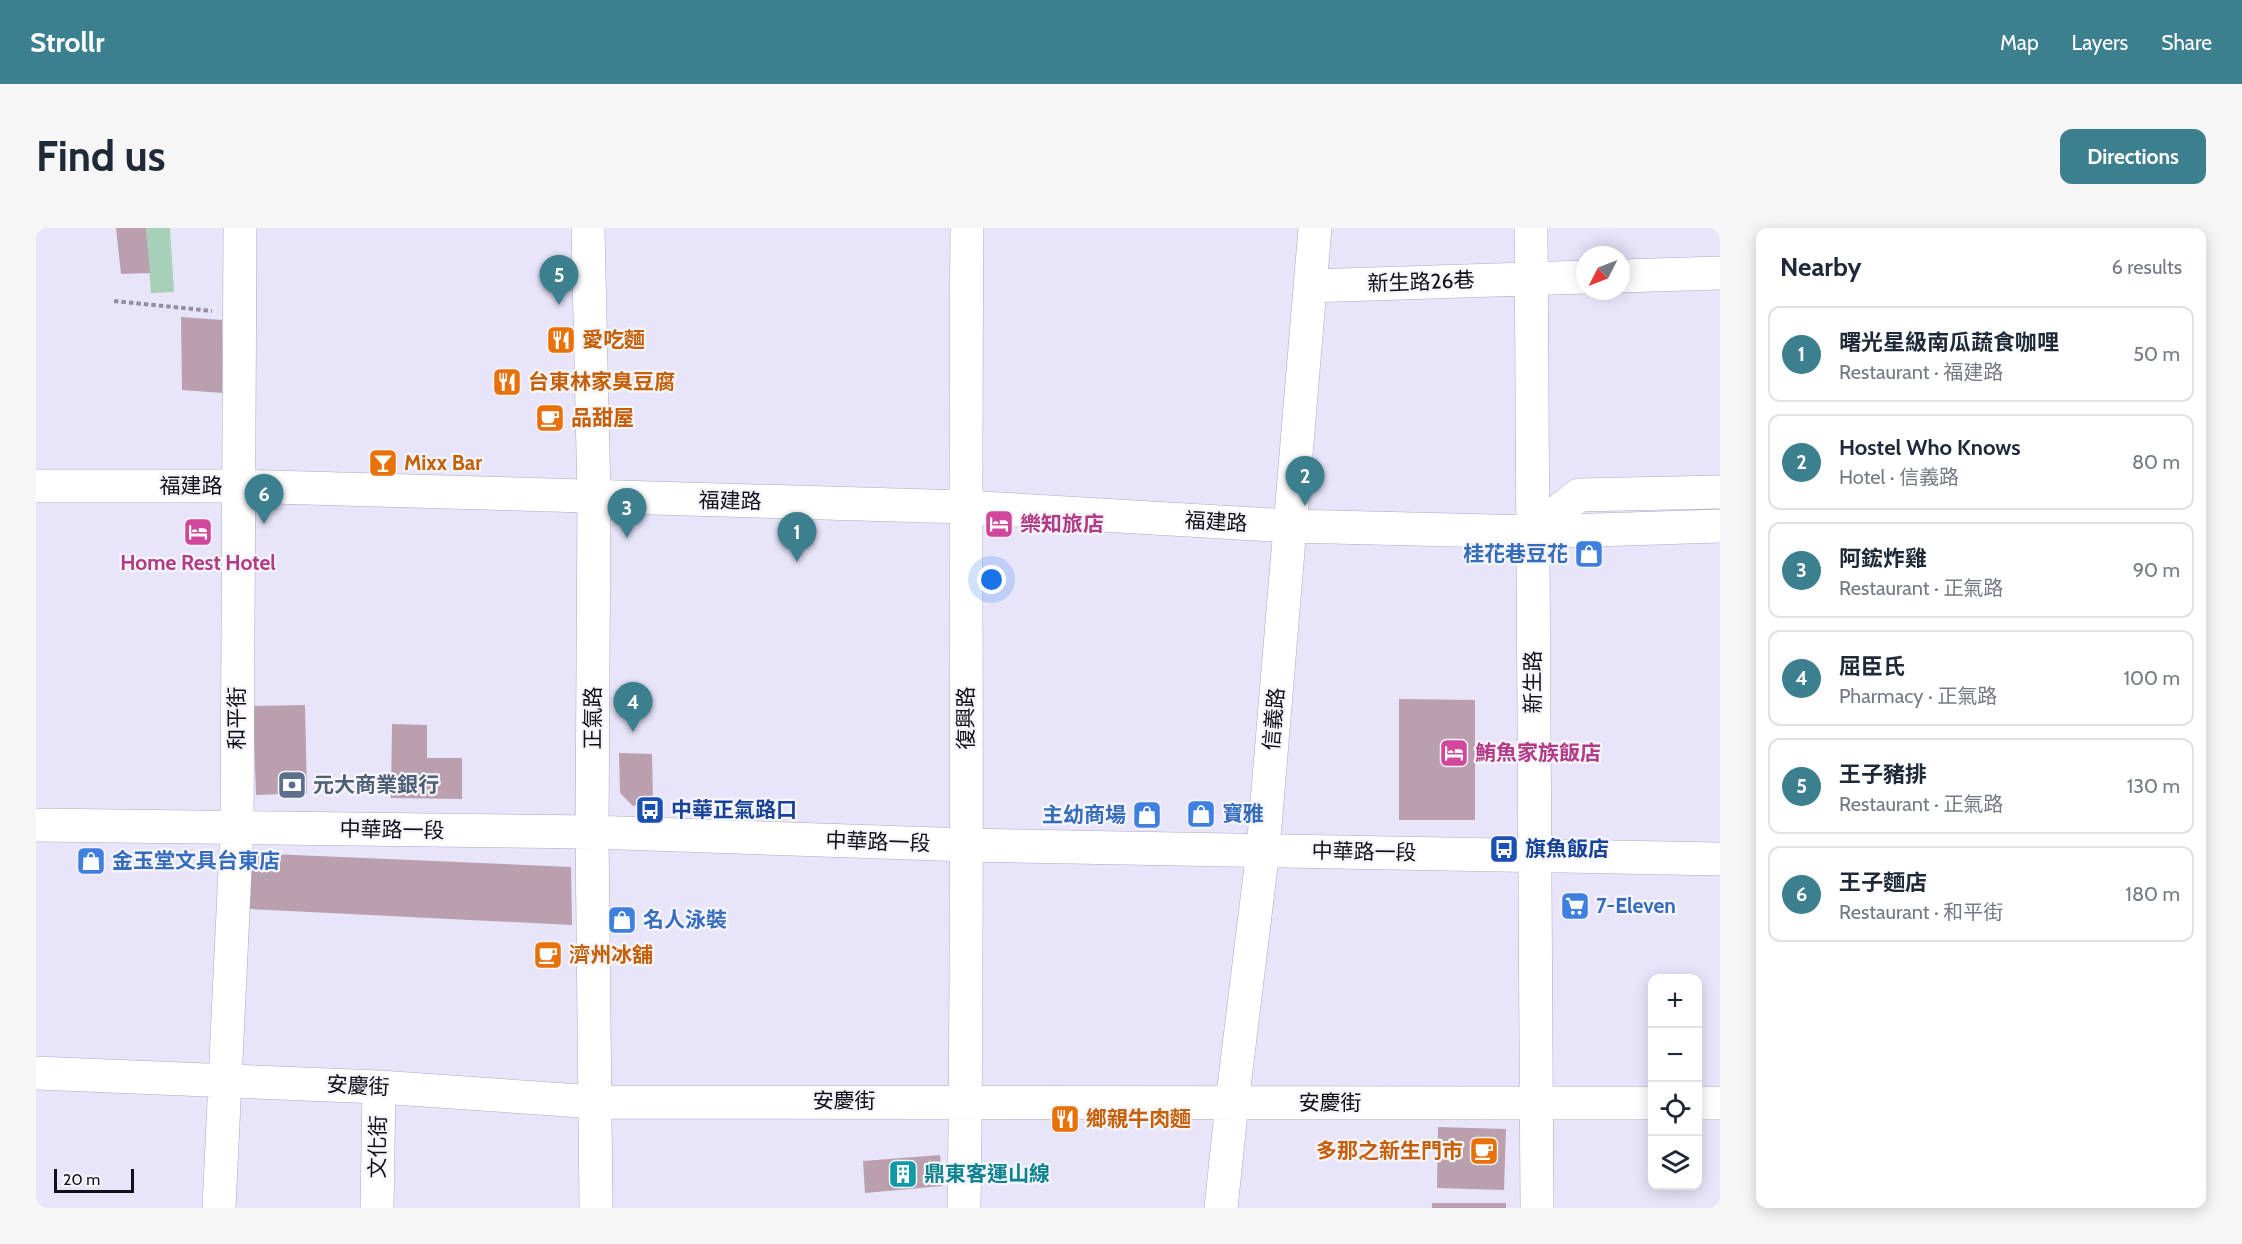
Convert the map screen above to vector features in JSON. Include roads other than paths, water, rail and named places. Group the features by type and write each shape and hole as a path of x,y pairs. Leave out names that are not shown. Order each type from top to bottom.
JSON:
{"street":[{"name":"和平街","path":"219,1208 237,827 240,228"},
{"name":"正氣路","path":"588,228 594,498 592,832 596,1208"},
{"name":"復興路","path":"964,1208 967,844 964,507 967,228"},
{"name":"信義路","path":"1221,1208 1263,850 1315,228"},
{"name":"新生路","path":"1531,228 1537,1208"},
{"path":"1630,276 1720,273"},
{"name":"新生路26巷","path":"1310,286 1576,277"},
{"name":"福建路","path":"36,486 239,486 964,507 1290,526 1532,532 1720,526"},
{"path":"1532,532 1579,495 1720,492"},
{"name":"中華路一段","path":"36,825 592,832 967,844 1720,859"},
{"name":"安慶街","path":"36,1073 379,1086 596,1102 1648,1103"},
{"name":"文化街","path":"377,1208 379,1086"},
{"path":"1702,1103 1720,1103"}],"place":[{"name":"王子豬排","path":"559,305"},
{"name":"愛吃麵","path":"561,340"},
{"name":"台東林家臭豆腐","path":"507,382"},
{"name":"品甜屋","path":"550,418"},
{"name":"Mixx Bar","path":"383,463"},
{"name":"Hostel Who Knows","path":"1305,506"},
{"name":"王子麵店","path":"264,524"},
{"name":"樂知旅店","path":"999,524"},
{"name":"Home Rest Hotel","path":"198,532"},
{"name":"阿鋐炸雞","path":"627,538"},
{"name":"桂花巷豆花","path":"1589,554"},
{"name":"曙光星級南瓜蔬食咖哩","path":"797,562"},
{"name":"屈臣氏","path":"633,732"},
{"name":"鮪魚家族飯店","path":"1454,753"},
{"name":"元大商業銀行","path":"292,785"},
{"name":"中華正氣路口","path":"650,810"},
{"name":"寶雅","path":"1201,814"},
{"name":"主幼商場","path":"1147,815"},
{"name":"旗魚飯店","path":"1504,849"},
{"name":"金玉堂文具台東店","path":"91,861"},
{"name":"7-Eleven","path":"1575,906"},
{"name":"名人泳裝","path":"622,920"},
{"name":"濟州冰舖","path":"548,955"},
{"name":"鄉親牛肉麵","path":"1065,1119"},
{"name":"多那之新生門市","path":"1484,1151"},
{"name":"鼎東客運山線","path":"903,1174"}]}
